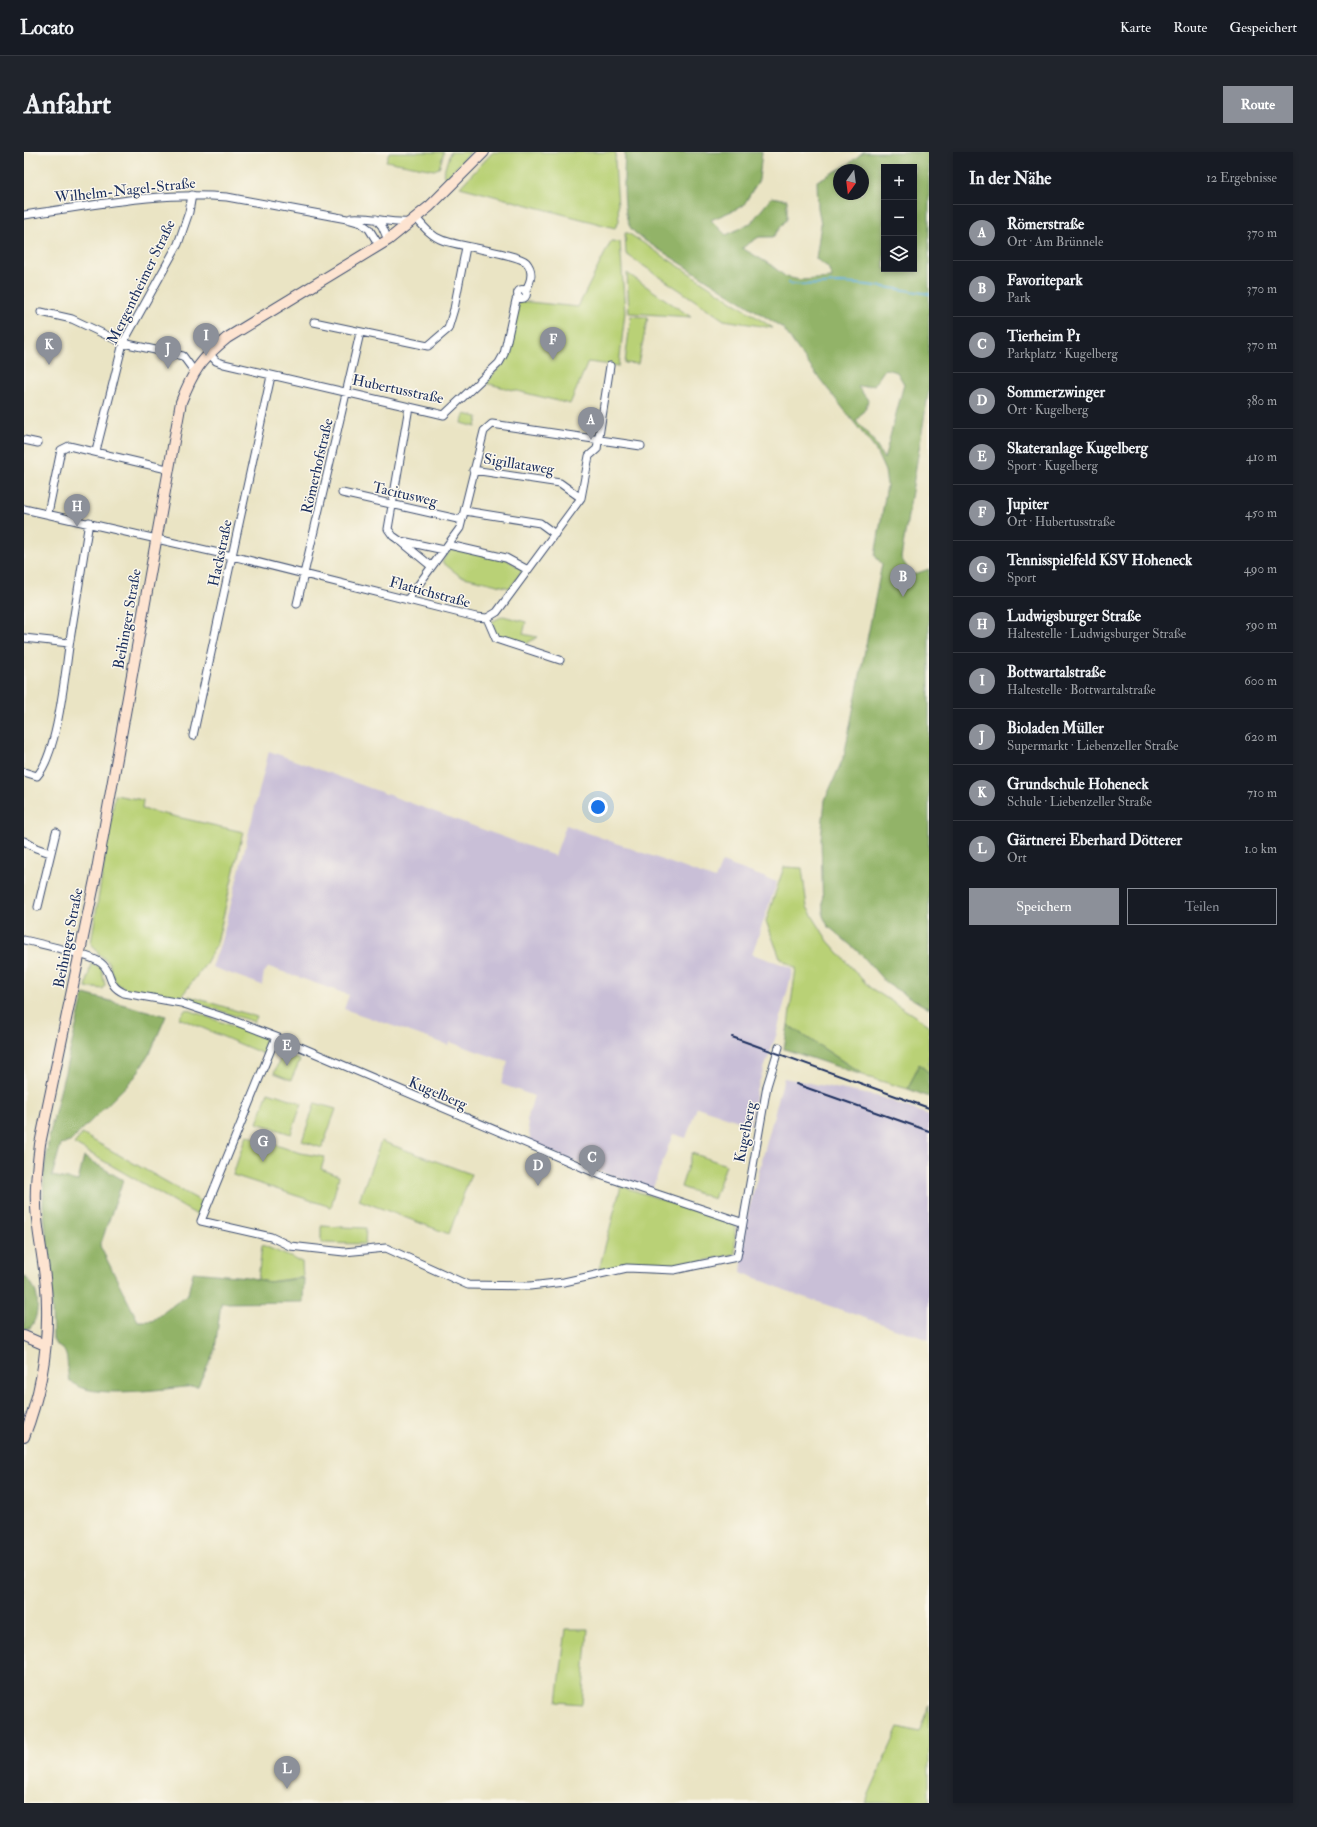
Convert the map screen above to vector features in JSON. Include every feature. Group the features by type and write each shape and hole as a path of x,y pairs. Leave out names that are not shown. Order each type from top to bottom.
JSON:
{"main road":[{"name":"Beihinger Straße","path":"24,1437 37,1396 45,1344 47,1306 37,1219 36,1178 40,1144 80,955 156,538 167,469 181,402 194,371 209,353 227,338 383,242 414,220 484,152"},
{"path":"24,1336 45,1344"}],"street":[{"name":"Wilhelm-Nagel-Straße","path":"24,215 147,198 192,194 227,197 347,218 366,225 383,242"},
{"name":"Mergentheimer Straße","path":"96,451 123,343 178,244 189,212 192,194"},
{"name":"Wilhelm-Nagel-Straße","path":"347,218 360,217 396,223 414,220"},
{"path":"376,219 382,226 383,242"},
{"path":"314,322 421,346 428,346 448,329 454,309 466,247 433,235 414,220"},
{"name":"Hubertusstraße","path":"209,353 216,360 224,364 444,415 499,363 504,354 516,300 518,297 525,298 527,295 525,291 530,281 531,274 529,267 525,262 517,258 466,247"},
{"path":"41,312 72,319 123,343 183,356 194,371"},
{"name":"Römerhofstraße","path":"297,604 360,333"},
{"name":"Flattichstraße","path":"24,509 90,522 232,556 408,599 476,618 487,618 496,612 581,498 589,456 596,451 610,366"},
{"name":"Hackstraße","path":"193,736 271,376"},
{"path":"409,407 388,529 393,536 432,566"},
{"path":"408,599 460,528 473,470 484,431 492,424 641,446"},
{"path":"24,440 38,443"},
{"path":"48,513 61,450 69,446 96,451 167,469"},
{"name":"Sigillataweg","path":"473,470 560,483 581,498"},
{"name":"Tacitusweg","path":"342,493 462,520"},
{"path":"465,511 540,523 555,534"},
{"path":"24,772 37,776 44,768 47,760 58,715 90,522"},
{"path":"403,543 407,542 506,558 528,570"},
{"path":"487,618 496,639 560,660"},
{"path":"24,638 69,643"},
{"path":"38,907 56,832"},
{"path":"24,841 36,848 50,853"},
{"path":"24,940 80,955"},
{"name":"Kugelberg","path":"80,955 100,962 109,974 111,984 116,989 124,993 181,1003 276,1037 603,1176 741,1222"},
{"name":"Kugelberg","path":"276,1037 201,1221 271,1237 290,1246 344,1252 386,1248 468,1285 530,1286 564,1282 627,1268 674,1270 736,1257 741,1222 767,1086 779,1047"}],"shaded area":[{"path":"269,751 555,856 566,825 715,879 722,862 777,882 752,954 793,968 776,1036 756,1091 750,1125 697,1107 686,1138 673,1134 652,1190 587,1167 531,1143 527,1120 534,1096 501,1084 508,1062 450,1042 448,1045 344,1009 349,995 269,967 264,972 262,985 212,967 223,936"},
{"path":"784,1078 881,1097 929,1115 929,1340 792,1293 741,1272 747,1216"}],"green space":[{"path":"389,152 444,152 439,168 434,170 386,161"},
{"path":"450,152 471,152 446,178 443,175"},
{"path":"493,152 616,152 615,162 619,221 615,228 460,187"},
{"path":"625,152 762,152 759,180 743,206 711,220 726,235 750,224 772,197 787,200 787,219 773,237 759,237 742,248 771,265 786,277 800,280 832,278 828,267 816,259 821,224 818,208 817,181 833,172 833,200 869,200 869,164 849,164 863,152 929,152 929,389 901,558 912,575 929,569 929,1009 886,983 862,955 828,926 823,916 821,838 825,800 844,756 882,564 875,556 887,485 885,471 875,449 812,369 783,328 644,240 631,229 627,220 624,179","holes":["885,369 897,372 904,384 884,459 872,438 856,421 866,408 868,400 858,387 874,385"]},
{"path":"625,233 628,233 773,328 724,320 626,254"},
{"path":"611,241 620,242 625,312 619,366 588,362 570,404 485,383 505,362 510,351 519,301 578,307"},
{"path":"627,273 691,317 629,313"},
{"path":"631,316 648,317 638,364 625,363"},
{"path":"464,414 478,417 476,427 462,423"},
{"path":"452,548 506,559 523,570 510,588 460,576 442,562"},
{"path":"503,616 526,622 523,634 537,637 523,646 497,635 491,622"},
{"path":"115,795 143,800 142,809 243,832 217,943 205,965 180,998 127,990 116,983 109,963 99,954 91,943"},
{"path":"784,867 802,868 807,907 828,941 869,987 929,1025 929,1073 919,1064 908,1089 867,1077 788,1025 796,968 780,958 766,921"},
{"path":"91,963 101,967 105,985 103,989 86,987"},
{"path":"84,994 166,1016 151,1051 135,1077 70,1142 61,1144 52,1176 78,1181 84,1157 123,1180 100,1246 138,1321 152,1321 188,1294 193,1272 247,1277 269,1282 304,1278 303,1302 221,1303 215,1349 198,1386 122,1392 93,1391 82,1388 69,1381 66,1355 64,1350 56,1345 53,1339 51,1279 43,1204 44,1172 49,1137"},
{"path":"189,996 257,1017 254,1022 188,1000"},
{"path":"186,1009 270,1040 266,1055 179,1018"},
{"path":"788,1025 865,1076 784,1049"},
{"path":"283,1052 300,1060 291,1080 274,1073"},
{"path":"919,1064 929,1073 929,1097 908,1089"},
{"path":"268,1092 302,1103 291,1134 257,1123"},
{"path":"315,1103 336,1109 322,1148 302,1141"},
{"path":"82,1134 204,1203 199,1216 74,1144"},
{"path":"246,1135 300,1153 325,1157 321,1169 339,1176 331,1207 233,1175"},
{"path":"381,1141 471,1174 449,1234 359,1200"},
{"path":"692,1153 726,1165 714,1199 681,1187"},
{"path":"621,1186 735,1224 735,1254 685,1265 665,1267 638,1264 599,1269"},
{"path":"321,1226 366,1228 365,1244 321,1243"},
{"path":"262,1245 302,1262 303,1277 268,1282 258,1280"},
{"path":"24,1275 31,1283 36,1293 37,1309 33,1324 30,1328 24,1329"},
{"path":"566,1629 588,1629 582,1704 557,1702"},
{"path":"929,1705 929,1803 865,1803 899,1727 919,1732"}],"waterway":[{"path":"788,283 808,285 840,283 885,287 929,294"}],"railway":[{"path":"732,1037 929,1108"},
{"path":"796,1084 929,1131"}],"place":[{"name":"Bottwartalstraße","path":"206,356"},
{"name":"Jupiter","path":"553,360"},
{"name":"Grundschule Hoheneck","path":"49,365"},
{"name":"Bioladen Müller","path":"168,369"},
{"name":"Römerstraße","path":"591,440"},
{"name":"Ludwigsburger Straße","path":"77,527"},
{"name":"Favoritepark","path":"903,597"},
{"name":"Skateranlage Kugelberg","path":"287,1066"},
{"name":"Tennisspielfeld KSV Hoheneck","path":"263,1162"},
{"name":"Tierheim P1","path":"592,1178"},
{"name":"Sommerzwinger","path":"538,1186"},
{"name":"Gärtnerei Eberhard Dötterer","path":"287,1789"}]}
